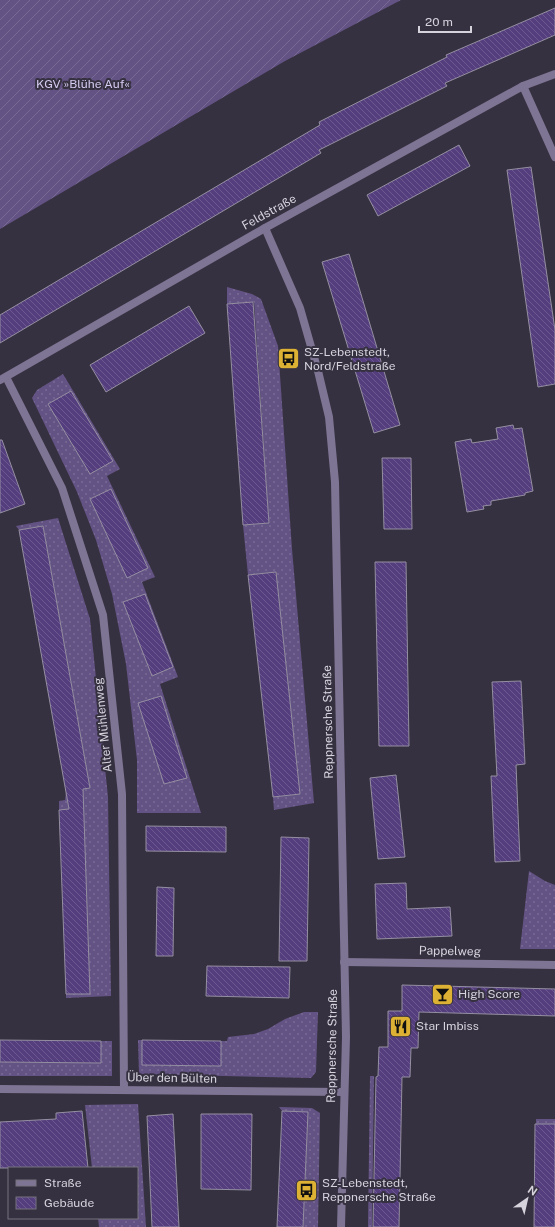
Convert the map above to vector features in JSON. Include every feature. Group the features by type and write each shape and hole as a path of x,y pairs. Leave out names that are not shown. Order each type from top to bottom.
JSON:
{"street":[{"name":"Feldstraße","path":"3,379 265,228 523,86 555,74"},
{"path":"523,86 555,157"},
{"name":"Reppnersche Straße","path":"265,228 300,308 318,371 329,417 335,482 346,1037 341,1227"},
{"name":"Alter Mühlenweg","path":"3,379 62,488 102,615 122,794 124,1090"},
{"name":"Pappelweg","path":"344,962 555,965"},
{"name":"Über den Bülten","path":"0,1089 344,1092"}],"green space":[{"name":"KGV »Blühe Auf«","path":"0,0 401,0 285,61 0,229"},
{"path":"227,287 252,294 261,299 278,346 292,549 314,803 274,810 273,797 300,794 276,572 248,575 243,525 269,523 254,302 227,304"},
{"path":"63,374 120,469 107,476 155,577 142,582 178,677 160,684 201,813 137,813 137,760 126,664 112,594 96,540 77,492 32,398 37,390"},
{"path":"58,518 90,619 108,797 111,996 66,998 66,994 90,993 83,809 59,810 59,801 65,800 66,792 90,788 43,526 19,530 16,526"},
{"path":"529,871 545,881 555,885 555,949 520,949"},
{"path":"304,1012 318,1012 316,1072 311,1078 139,1074 138,1040 142,1040 142,1065 220,1066 221,1041 227,1041 228,1037 254,1034 268,1029 285,1019"},
{"path":"101,1041 112,1041 112,1076 0,1076 0,1062 100,1063"},
{"path":"370,1076 374,1076 372,1227 368,1227"},
{"path":"138,1104 146,1227 99,1227 98,1219 138,1219 138,1167 92,1167 85,1105"},
{"path":"279,1107 312,1108 320,1113 318,1227 303,1227 308,1113 282,1111"},
{"path":"536,1119 555,1119 555,1124 536,1124"}],"building":[{"path":"555,8 555,35 445,83 447,86 319,150 321,153 0,343 0,315 320,125 319,122 447,57 446,55"},
{"path":"459,145 470,166 378,216 367,195"},
{"path":"531,167 555,330 555,384 538,387 507,170"},
{"path":"349,254 400,425 374,433 322,262"},
{"path":"253,302 269,523 243,525 227,304"},
{"path":"189,306 205,333 106,392 90,365"},
{"path":"71,391 113,461 90,474 48,404"},
{"path":"513,425 514,429 522,428 533,491 525,493 525,495 491,501 491,505 483,506 484,509 467,512 455,442 471,439 472,443 498,439 496,428"},
{"path":"0,440 2,440 25,504 0,513"},
{"path":"382,458 411,458 412,529 384,529"},
{"path":"111,489 148,568 127,578 90,499"},
{"path":"43,526 90,788 83,789 90,994 66,994 59,810 69,809 19,530"},
{"path":"375,562 406,562 409,746 379,746"},
{"path":"276,572 300,794 273,797 248,575"},
{"path":"145,594 173,667 152,676 123,602"},
{"path":"521,681 525,764 516,765 520,861 495,862 491,776 497,776 492,682"},
{"path":"161,696 187,778 164,784 138,703"},
{"path":"396,775 405,857 378,859 370,778"},
{"path":"146,826 226,827 226,852 146,851"},
{"path":"281,837 309,838 307,961 279,961"},
{"path":"406,883 407,909 450,907 452,936 377,939 375,884"},
{"path":"157,887 174,888 173,956 156,956"},
{"path":"207,966 290,967 289,998 206,996"},
{"path":"402,985 555,989 555,1016 419,1012 418,1048 411,1048 410,1077 402,1077 399,1227 373,1227 376,1077 378,1076 379,1047 388,1047 388,1011 402,1011"},
{"path":"0,1040 101,1041 101,1063 0,1062"},
{"path":"142,1040 221,1041 221,1066 142,1065"},
{"path":"82,1111 88,1167 0,1168 0,1122 56,1119 56,1113"},
{"path":"282,1111 308,1112 303,1227 277,1227"},
{"path":"173,1114 179,1227 152,1227 147,1116"},
{"path":"201,1114 252,1114 251,1190 201,1189"},
{"path":"535,1124 555,1124 555,1227 534,1227"}],"place":[{"name":"SZ-Lebenstedt, Nord/Feldstraße","path":"288,359"},
{"name":"High Score","path":"442,994"},
{"name":"Star Imbiss","path":"400,1026"},
{"name":"SZ-Lebenstedt, Reppnersche Straße","path":"307,1190"}]}
